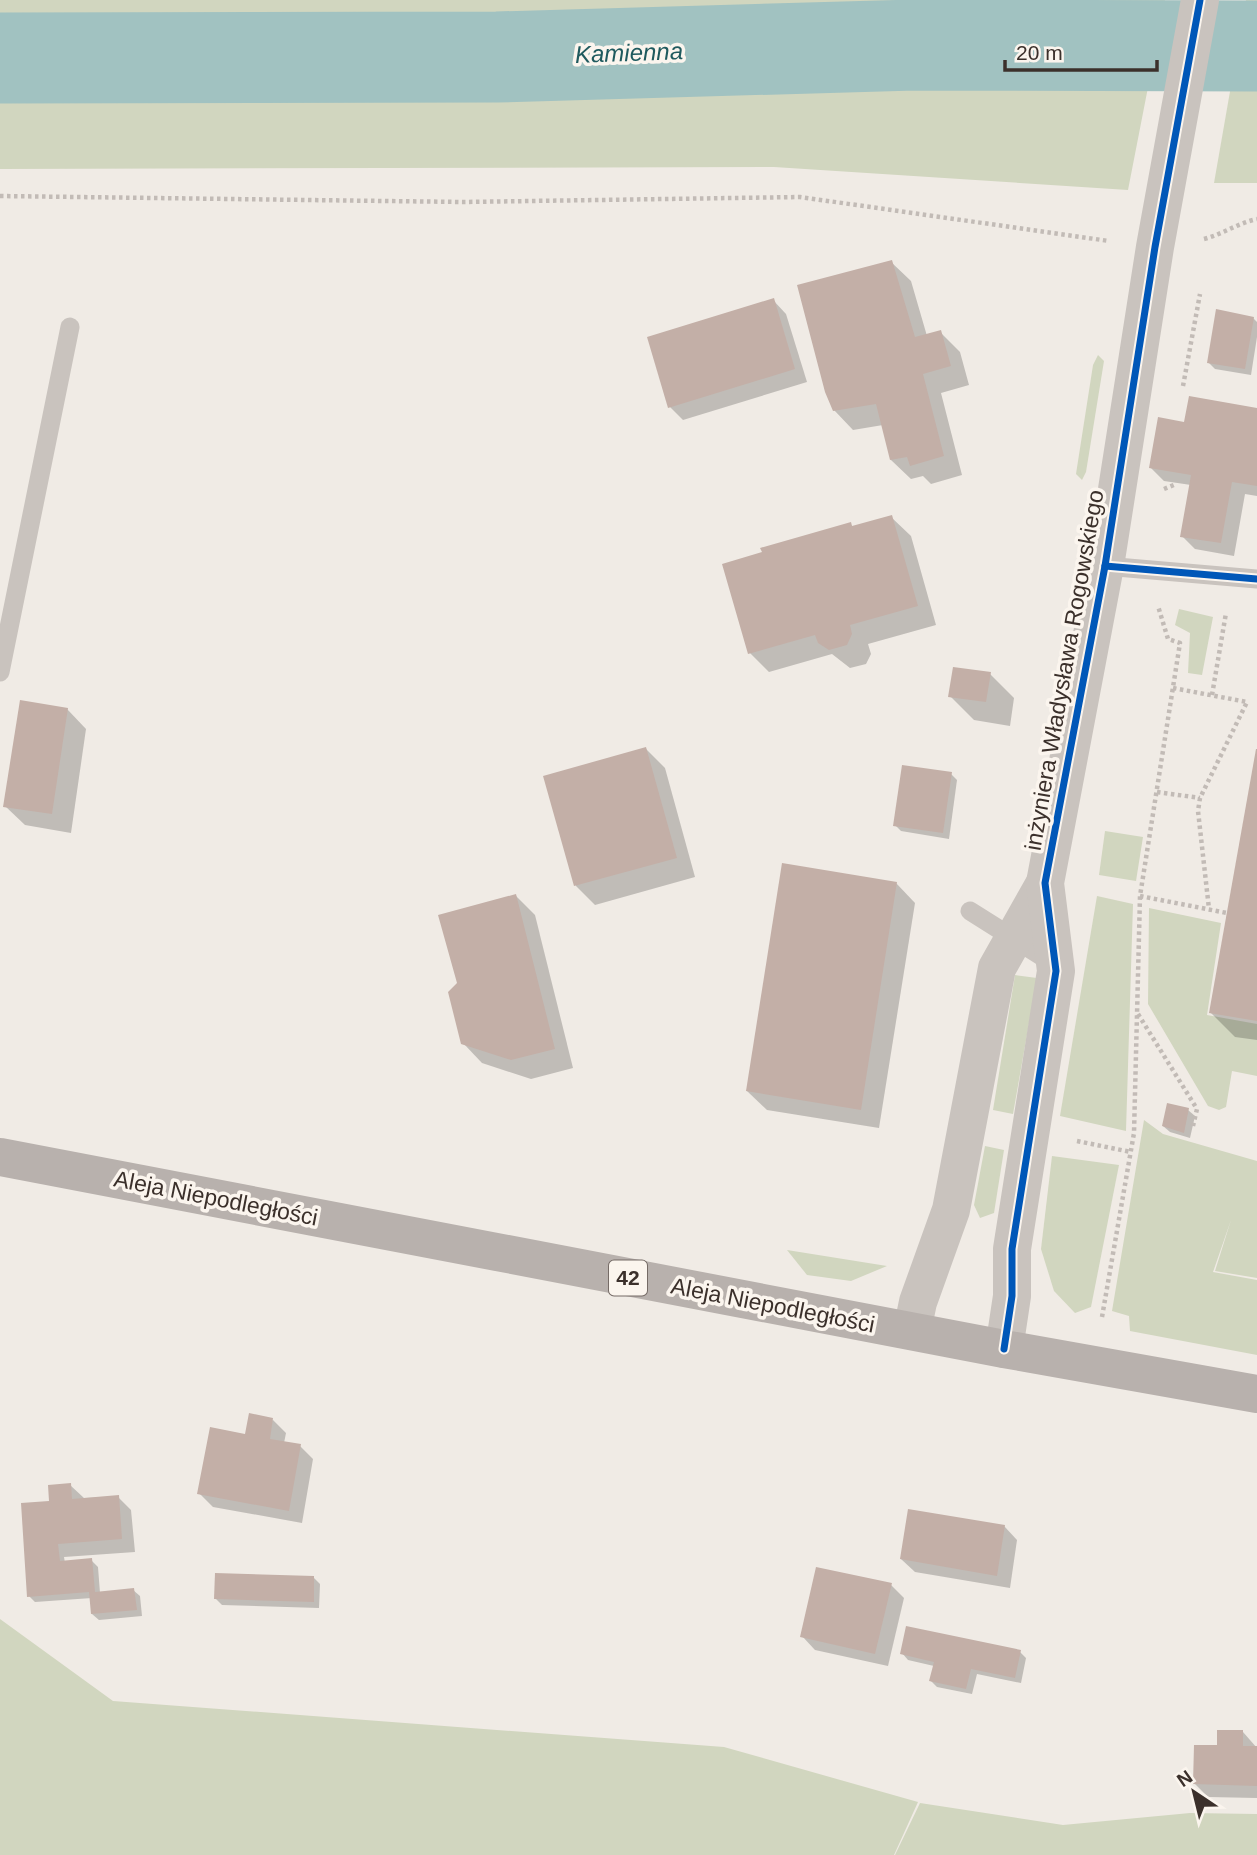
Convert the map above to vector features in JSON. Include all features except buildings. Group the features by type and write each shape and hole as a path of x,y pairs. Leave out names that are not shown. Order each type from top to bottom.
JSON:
{"main road":[{"name":"Aleja Niepodległości","path":"0,1157 1004,1349 1257,1394"}],"street":[{"name":"inżyniera Władysława Rogowskiego","path":"1004,1349 1012,1296 1012,1250 1055,965 1045,883 1105,566 1155,247 1200,0"},
{"name":"inżyniera Władysława Rogowskiego","path":"912,1331 918,1302 951,1210 997,968 1045,883"}],"lane":[{"path":"0,672 70,327"},
{"path":"1105,566 1257,579"},
{"path":"970,911 1055,965"}],"path":[{"path":"0,195 449,202 800,197 1155,247"},
{"path":"1181,398 1200,294"},
{"path":"1102,1317 1134,1133 1140,896 1180,643 1168,639 1148,570"},
{"path":"1212,695 1231,577"},
{"path":"1173,688 1247,702 1199,798 1198,811 1209,909"},
{"path":"1157,792 1199,798"},
{"path":"1140,896 1227,913"},
{"path":"1138,1014 1197,1109 1193,1126"},
{"path":"1072,1140 1131,1152"}],"green space":[{"path":"0,0 1165,0 1128,190 774,167 0,169"},
{"path":"1246,0 1257,0 1257,183 1214,183"},
{"path":"1098,355 1104,361 1086,472 1082,480 1076,474 1093,365"},
{"path":"1179,609 1213,617 1202,675 1188,673 1190,633 1175,625"},
{"path":"1105,831 1143,837 1136,881 1099,875"},
{"path":"1097,896 1133,904 1126,1131 1060,1116"},
{"path":"1149,908 1221,923 1207,1015 1257,1024 1257,1076 1232,1071 1226,1107 1219,1110 1208,1106 1148,1004"},
{"path":"1015,975 1037,978 1013,1114 993,1110"},
{"path":"1144,1120 1163,1134 1257,1161 1257,1278 1215,1271 1231,1220 1213,1272 1257,1280 1257,1355 1130,1331 1129,1316 1112,1311"},
{"path":"985,1146 1004,1150 994,1213 980,1218 974,1205"},
{"path":"1052,1156 1119,1165 1091,1307 1075,1313 1054,1291 1041,1249"},
{"path":"787,1250 887,1266 851,1281 807,1275"},
{"path":"0,1619 113,1701 724,1747 918,1802 894,1855 0,1855"},
{"path":"920,1803 1063,1825 1190,1813 1257,1814 1257,1855 895,1855"}],"waterway":[{"name":"Kamienna","path":"0,58 497,57 914,45 1257,46"}],"cycle path":[{"path":"1004,1349 1012,1296 1012,1249 1056,971 1045,883 1105,566 1155,247 1200,0"},
{"path":"1105,566 1257,579"}]}
